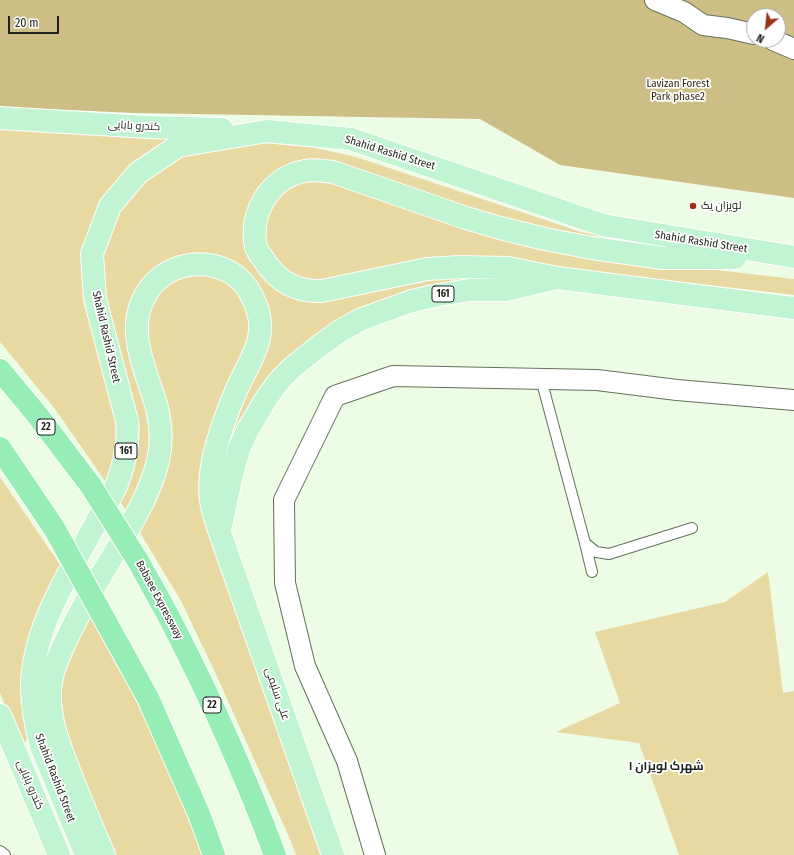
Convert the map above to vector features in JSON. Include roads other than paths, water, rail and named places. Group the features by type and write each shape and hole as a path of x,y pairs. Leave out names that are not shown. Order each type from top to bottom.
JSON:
{"highway":[{"name":"Babaee Expressway","path":"0,370 38,416 91,486 138,561 174,626 202,683 257,808 275,855"},
{"path":"0,448 54,528 148,698 199,814 214,855"}],"main road":[{"name":"کندرو بابایی","path":"0,118 147,127 267,131"},
{"name":"Shahid Rashid Street","path":"86,855 41,746 32,701 32,686 36,654 47,618 62,586 118,482 126,452 128,434 127,422 95,299 92,254 110,206 138,173 178,146 267,131 351,139 603,226 794,258"},
{"path":"557,278 508,268 460,267 427,269 322,291 309,292 295,288 281,280 269,269 256,248 254,229 256,215 263,200 278,184 296,174 306,171 319,170 333,172 500,228 592,248 662,258 794,258"},
{"name":"علی سلیمی","path":"104,855 84,808 55,730 50,704 52,678 60,654 78,614 138,513 153,477 158,460 161,437 160,424 138,344 136,329 138,313 145,295 153,284 170,271 191,264 204,264 220,267 235,275 248,287 260,313 261,330 257,346 236,389 225,417 214,457 210,482 211,502 220,533 333,855"},
{"name":"161","path":"220,533 232,474 239,449 247,431 268,396 280,380 318,347 340,331 362,319 412,301 438,295 470,290 506,290 557,278 794,308"},
{"name":"کندرو بابایی","path":"0,715 59,855"}],"street":[{"path":"654,0 684,12 703,25 746,32"},
{"path":"724,300 794,318"},
{"path":"375,855 347,761 305,666 285,583 284,500 335,396 393,376 597,380 677,390 794,400"}],"lane":[{"path":"541,379 592,572"},
{"path":"585,543 596,552 609,554 692,528"},
{"path":"0,851 5,855"}],"place":[{"name":"لویزان یک","path":"693,206"}],"district":[{"name":"شهرک لویزان ۱","path":"666,767"}],"park label":[{"name":"Lavizan Forest Park phase2","path":"678,90"}]}
